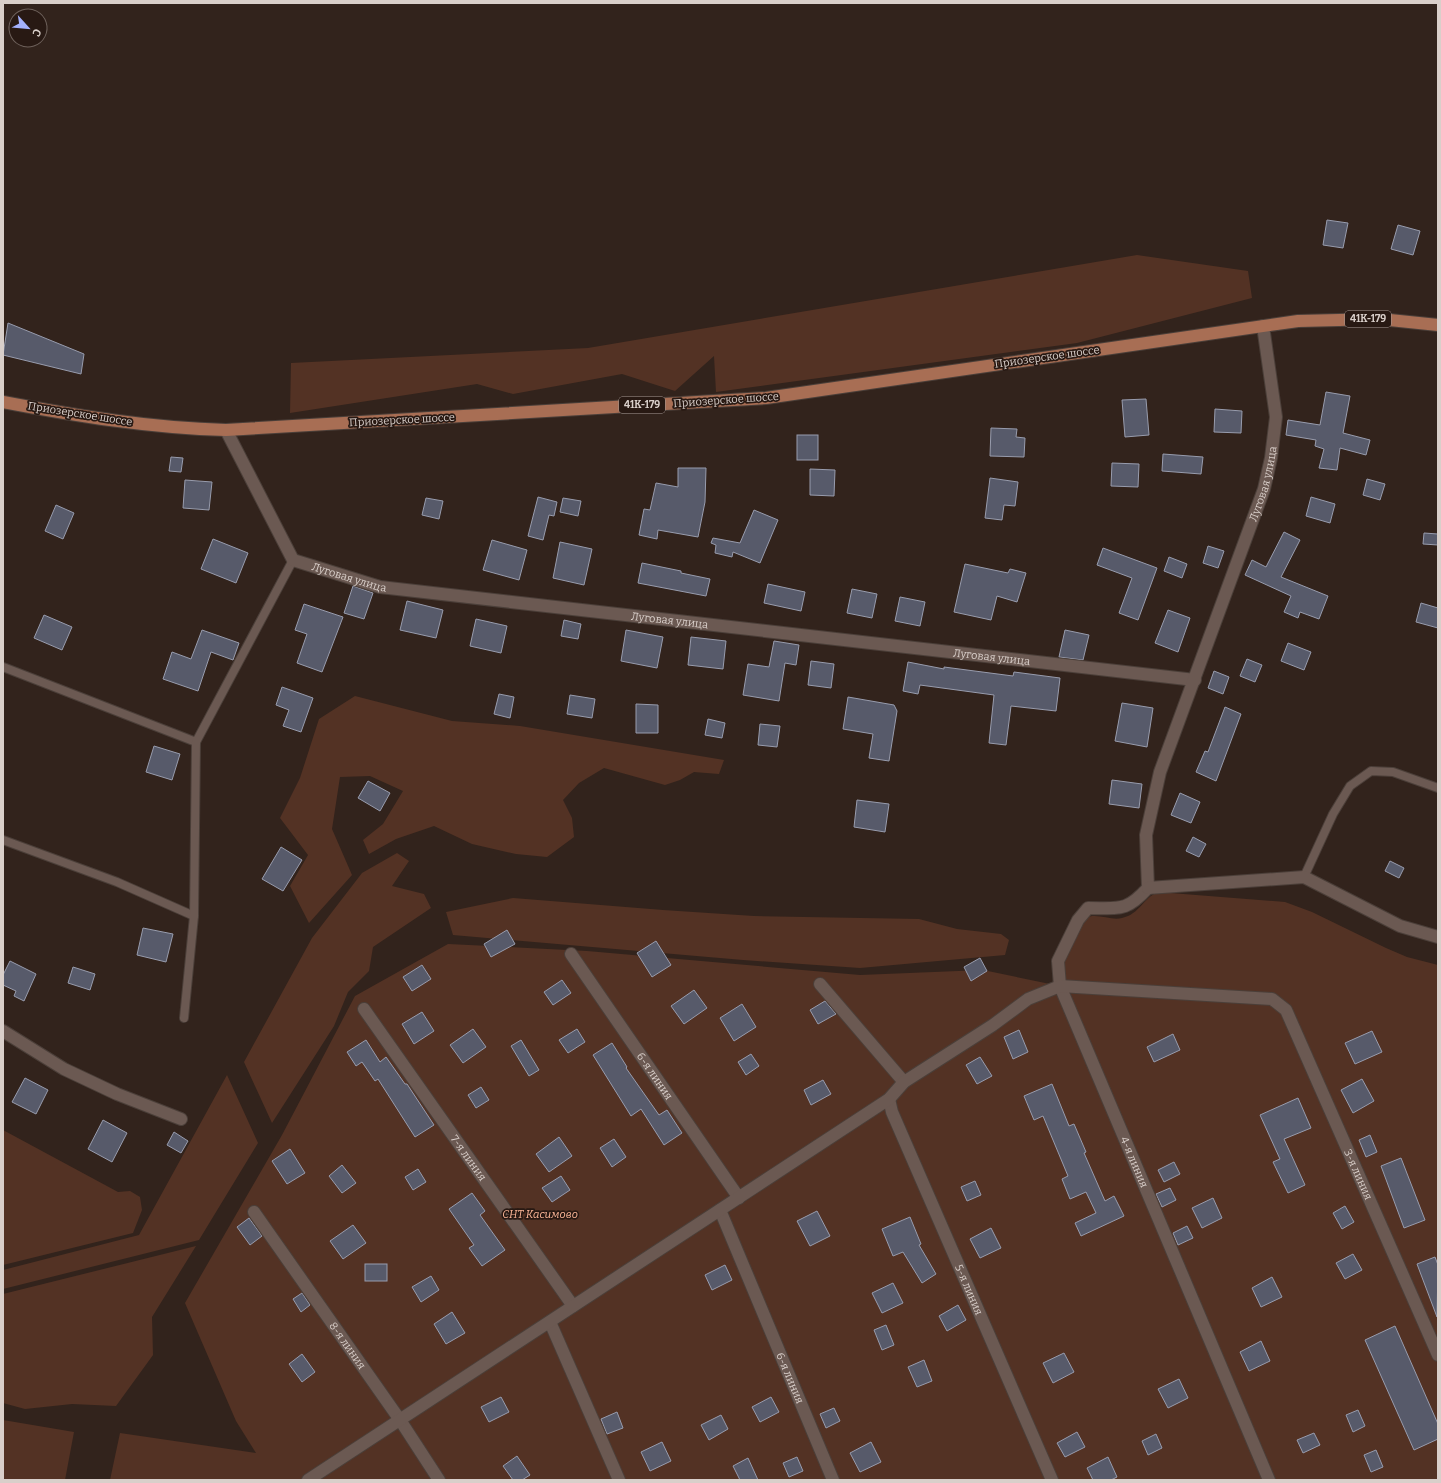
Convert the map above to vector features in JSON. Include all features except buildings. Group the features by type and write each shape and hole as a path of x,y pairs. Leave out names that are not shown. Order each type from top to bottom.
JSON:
{"main road":[{"name":"Приозерское шоссе","path":"3,402 93,418 187,429 226,430 766,398 1298,320 1380,319 1438,325"}],"street":[{"name":"Луговая улица","path":"1148,888 1146,835 1160,772 1195,680 1264,488 1271,458 1276,417 1263,326"},
{"path":"226,430 293,560"},
{"name":"Луговая улица","path":"293,560 380,587 1195,680"},
{"path":"1148,888 1304,877 1400,926 1438,937"},
{"name":"4-я линия","path":"1148,888 1135,902 1121,908 1088,908 1078,920 1058,961 1060,986 1269,1480"},
{"name":"6-я линия","path":"571,954 739,1198"},
{"path":"820,984 904,1082"},
{"path":"308,1480 889,1099 904,1082 993,1025 1028,999 1060,986"},
{"name":"3-я линия","path":"1060,986 1272,999 1286,1010 1438,1355"},
{"name":"7-я линия","path":"364,1009 573,1306"},
{"path":"3,1031 64,1069 117,1094 180,1119"},
{"name":"5-я линия","path":"889,1099 892,1112 1052,1480"},
{"name":"6-я линия","path":"720,1210 833,1480"},
{"name":"8-я линия","path":"254,1212 400,1420 439,1480"},
{"path":"550,1322 619,1480"}],"lane":[{"path":"184,1018 194,916 196,742 293,560"},
{"path":"3,667 196,742"},
{"path":"1304,877 1336,808 1350,786 1371,771 1393,772 1438,788"},
{"path":"3,840 117,882 194,916"}],"green space":[{"path":"1137,255 1248,271 1252,298 1077,343 716,392 714,356 675,391 622,374 513,394 477,384 290,413 291,363 588,348"},
{"path":"355,696 452,721 520,726 724,760 719,774 694,772 680,780 665,785 604,768 579,783 563,800 572,818 574,837 547,857 516,854 472,844 434,826 396,839 369,854 363,840 383,824 403,791 370,776 340,777 332,829 352,875 309,923 290,886 308,855 280,818 300,778 319,719"},
{"path":"397,853 409,861 392,886 424,894 431,908 373,947 369,971 348,992 334,1026 272,1123 244,1062 312,938 362,873"},
{"name":"СНТ Касимово","path":"1158,892 1285,902 1312,912 1407,957 1438,965 1438,1480 110,1480 120,1433 256,1453 236,1421 185,1303 282,1135 355,996 448,944 587,951 860,975 983,970 1050,984 1063,980 1064,961 1085,918 1090,916 1099,916 1117,919 1128,916"},
{"path":"513,898 754,916 919,919 957,929 1001,934 1009,940 1005,955 860,968 743,960 453,935 446,912"},
{"path":"227,1075 258,1143 199,1240 3,1289 3,1270 139,1235"},
{"path":"3,1130 118,1192 130,1191 140,1197 142,1210 133,1233 3,1265"},
{"path":"196,1246 152,1317 153,1355 116,1406 72,1404 25,1409 3,1403 3,1294"},
{"path":"3,1420 74,1432 65,1480 3,1480"}]}
